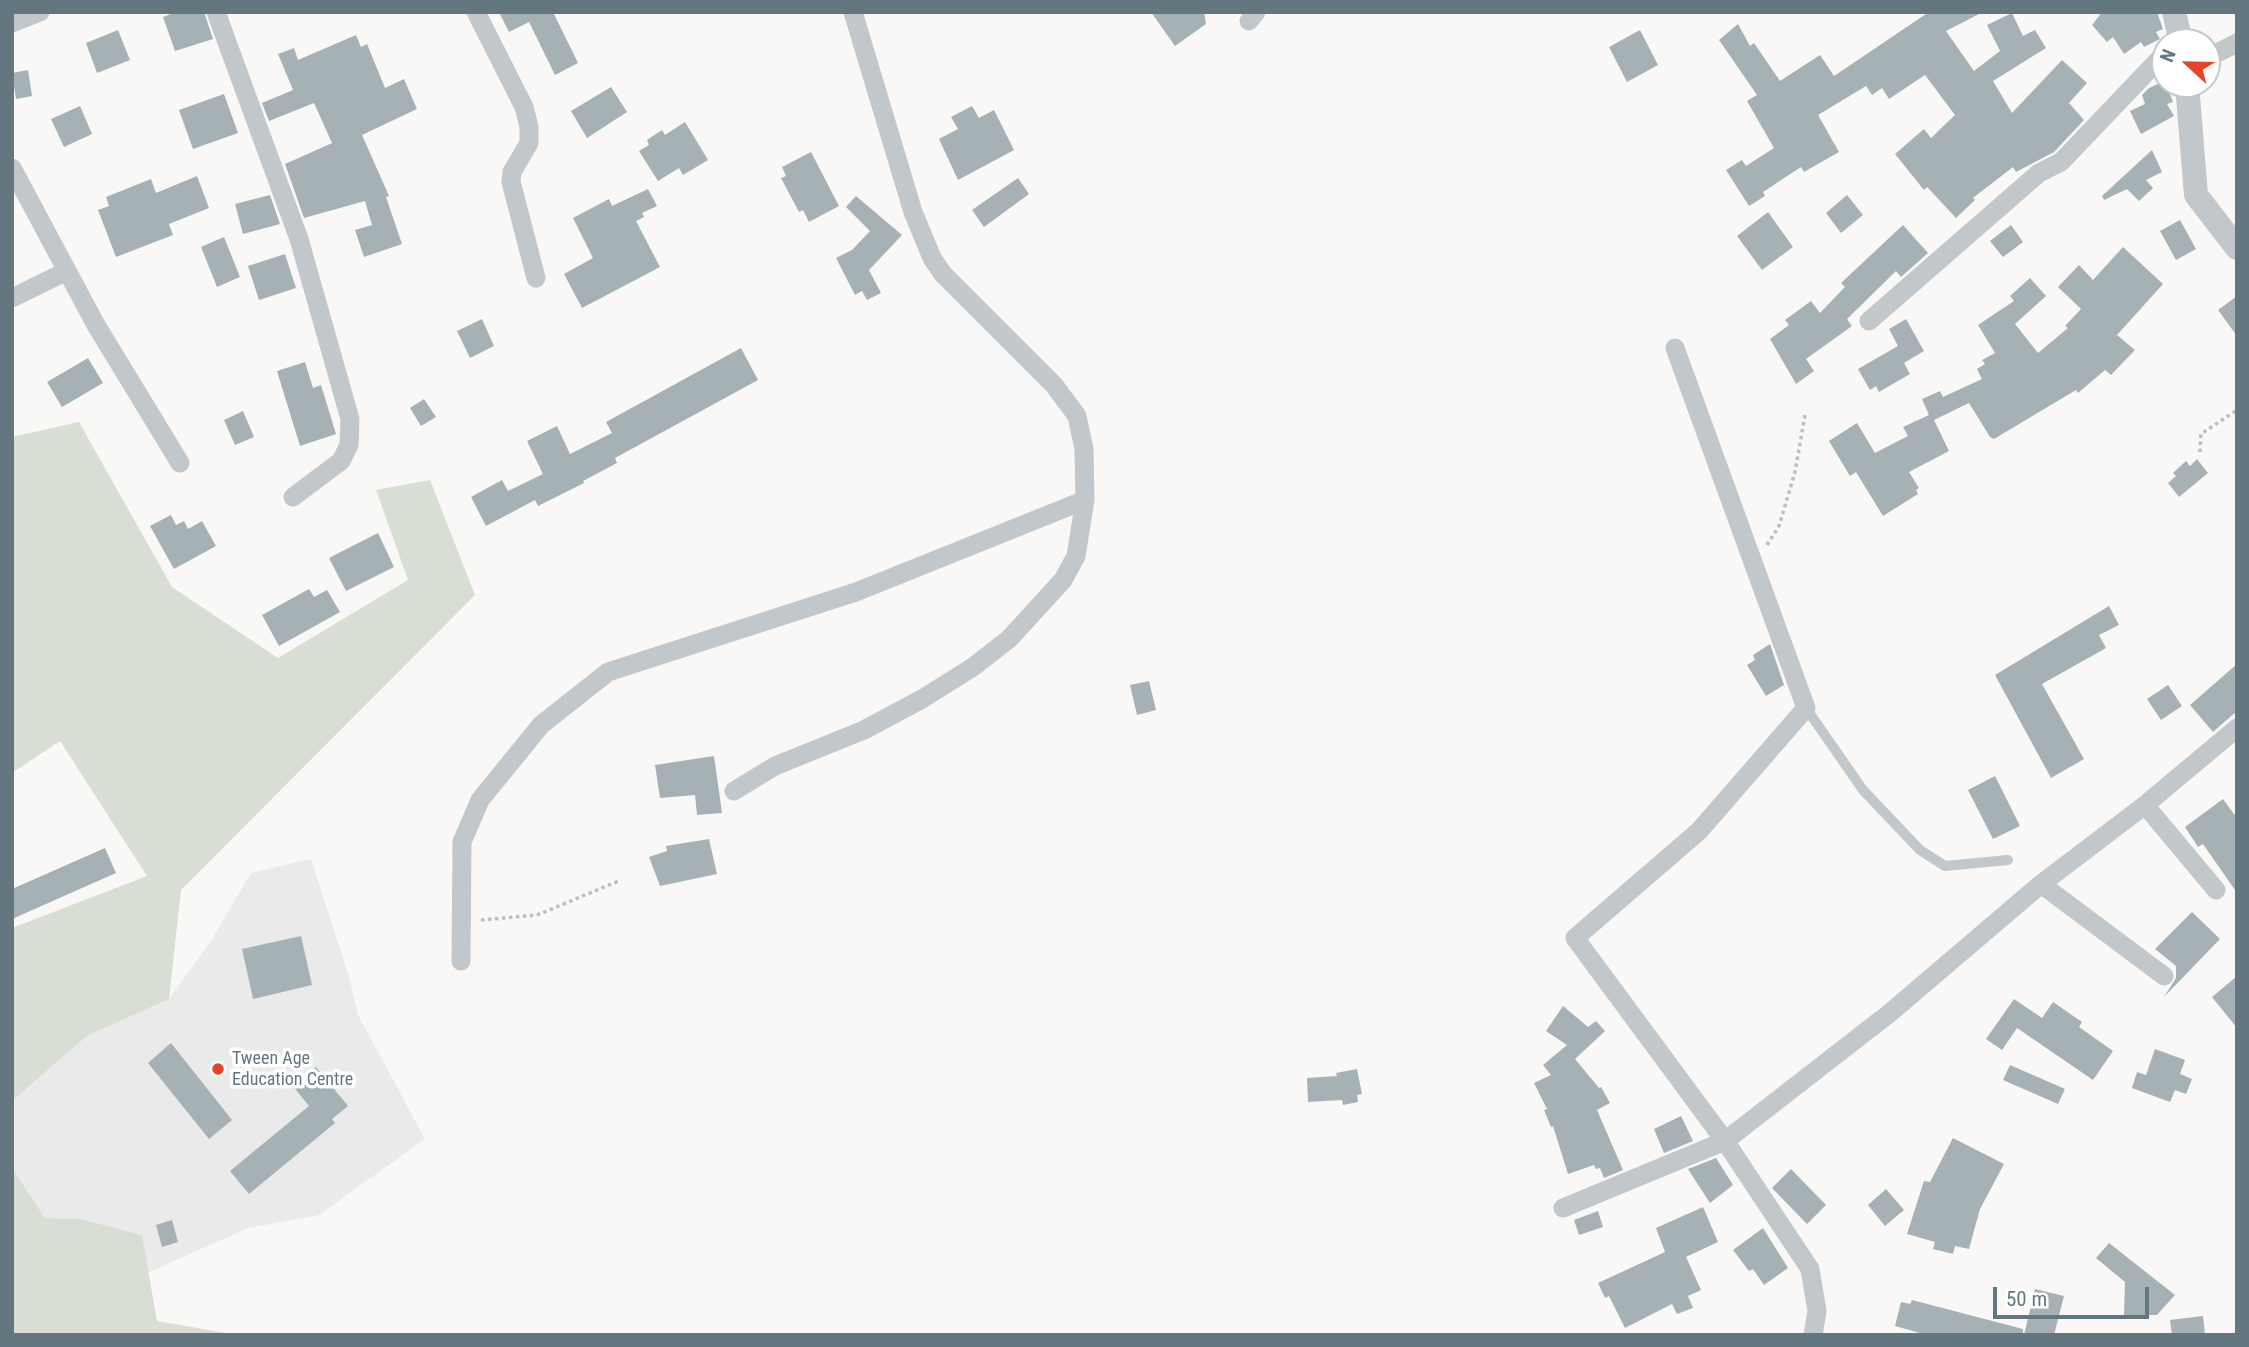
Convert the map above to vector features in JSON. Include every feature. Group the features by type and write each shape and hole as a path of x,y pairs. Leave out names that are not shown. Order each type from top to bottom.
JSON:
{"street":[{"path":"12,23 40,12"},
{"path":"216,12 299,239 350,419 349,445 341,461 293,497"},
{"path":"476,12 524,107 529,127 528,143 512,172 511,182 536,278"},
{"path":"734,791 775,766 864,730 922,699 973,667 1009,639 1063,580 1076,556 1085,500 1084,449 1077,416 1054,385 943,274 932,258 914,212 853,12"},
{"path":"2221,51 2237,43"},
{"path":"1869,321 2039,173 2061,162 2151,69"},
{"path":"2188,98 2196,195 2237,248"},
{"path":"12,168 96,324 180,463"},
{"path":"12,298 67,271"},
{"path":"1675,348 1806,708 1699,831 1575,938 1725,1141 1810,1269 1816,1311 1813,1335"},
{"path":"461,961 462,842 480,800 541,725 608,672 856,592 1085,500"},
{"path":"1563,1208 1725,1141 1891,1012 2041,884 2145,805 2237,728"},
{"path":"2145,805 2216,890"},
{"path":"2041,884 2164,976"}],"lane":[{"path":"1806,708 1863,790 1920,849 1945,866 2008,860"}],"path":[{"path":"2200,452 2202,434 2237,410"},
{"path":"1753,564 1779,526 1795,472 1805,415"},
{"path":"461,922 537,915 621,880"}],"shaded area":[{"path":"79,422 172,587 278,658 408,580 376,490 430,480 475,595 181,890 169,999 87,1036 12,1101 12,928 147,876 60,741 12,773 12,437"},
{"name":"Tween Age Education Centre","path":"311,859 350,980 358,1015 425,1139 319,1215 248,1228 147,1273 142,1235 81,1219 45,1218 12,1168 12,1101 87,1036 169,999 211,941 251,873"},
{"path":"12,1168 45,1218 81,1219 142,1235 157,1321 237,1335 12,1335"}],"building":[{"path":"176,12 204,12 213,39 175,51 163,17"},
{"path":"499,12 553,12 578,63 555,75 529,22 509,32"},
{"path":"1151,12 1204,12 1206,24 1175,46"},
{"path":"1929,12 1983,12 1946,31 1974,71 2000,51 1987,25 2012,13 2023,36 2035,30 2046,48 1993,81 2012,113 2062,60 2087,83 2069,103 2084,120 2054,152 2016,172 2013,167 1973,198 1975,200 1956,218 1927,187 1924,190 1895,154 1924,129 1931,138 1955,115 1925,75 1889,99 1882,88 1872,95 1866,86 1818,115 1839,152 1804,172 1801,167 1763,192 1765,196 1749,206 1726,170 1742,160 1746,166 1774,148 1747,101 1757,95 1719,40 1738,24 1750,46 1754,43 1780,81 1820,55 1834,76"},
{"path":"2102,12 2157,12 2163,28 2151,28 2151,44 2144,47 2141,42 2124,54 2113,37 2107,42 2092,25"},
{"path":"118,30 130,60 97,73 86,43"},
{"path":"1640,30 1658,65 1627,82 1609,47"},
{"path":"356,35 361,47 367,44 385,88 404,79 417,109 362,135 389,196 386,197 402,244 364,257 355,230 372,225 365,201 304,218 285,164 332,143 314,103 269,121 262,103 293,90 278,54 294,48 298,60"},
{"path":"28,70 32,96 16,99 12,73"},
{"path":"611,87 627,112 587,138 571,111"},
{"path":"2151,87 2151,98 2171,98 2173,102 2167,104 2174,116 2141,134 2130,111 2145,104 2142,95"},
{"path":"224,94 238,133 193,149 179,110"},
{"path":"80,106 92,134 64,147 51,119"},
{"path":"972,106 979,118 994,110 1014,150 958,180 939,139 958,129 951,117"},
{"path":"685,122 708,160 683,175 679,168 658,181 639,151 649,145 647,140 662,130 665,135"},
{"path":"2152,150 2162,172 2146,180 2153,188 2139,201 2127,189 2104,200 2102,196"},
{"path":"811,152 839,206 809,222 803,210 799,212 781,178 786,176 782,167"},
{"path":"197,176 209,208 169,224 173,235 116,257 98,210 109,206 106,197 151,179 156,193"},
{"path":"1018,178 1029,194 984,227 972,210"},
{"path":"648,189 657,206 642,213 644,217 636,221 660,267 582,308 564,274 593,258 573,218 609,199 612,206"},
{"path":"270,195 280,224 243,234 235,204"},
{"path":"1847,195 1863,215 1841,233 1826,213"},
{"path":"856,196 902,235 869,270 881,293 867,300 862,291 855,295 836,258 852,250 870,231 846,207"},
{"path":"1768,212 1793,247 1762,270 1737,236"},
{"path":"2180,220 2196,249 2176,260 2160,231"},
{"path":"1903,225 1928,253 1901,277 1896,271 1847,319 1852,326 1806,359 1814,371 1796,384 1770,339 1789,325 1785,320 1811,301 1820,313 1845,287 1841,283"},
{"path":"2011,225 2023,242 2003,257 1990,241"},
{"path":"224,237 240,277 217,287 201,247"},
{"path":"2123,247 2163,284 2117,335 2135,350 2111,375 2105,370 2078,393 2076,390 1994,439 1990,437 1969,403 1934,420 1949,451 1909,472 1919,488 1916,490 1918,494 1883,516 1856,472 1850,476 1829,441 1857,423 1875,453 1908,436 1903,427 1929,415 1922,399 1940,391 1943,397 1982,379 1977,369 1985,364 1982,360 1995,353 1978,325 2014,301 2010,296 2030,278 2046,296 2015,324 2038,353 2068,328 2065,326 2081,309 2058,287 2079,265 2093,280"},
{"path":"285,254 296,288 259,300 248,266"},
{"path":"2237,296 2237,336 2218,310"},
{"path":"482,319 494,346 470,358 457,331"},
{"path":"1906,319 1924,351 1904,363 1910,374 1879,392 1876,386 1870,390 1858,369 1898,346 1889,329"},
{"path":"741,348 758,380 615,458 617,463 583,481 584,483 538,506 535,500 486,526 471,497 502,480 508,491 543,474 527,441 557,426 570,454 612,433 606,422"},
{"path":"88,358 103,383 62,407 47,382"},
{"path":"305,362 313,388 321,385 336,434 300,446 277,371"},
{"path":"424,399 436,417 421,426 410,408"},
{"path":"243,411 254,437 235,445 224,420"},
{"path":"2197,459 2208,473 2179,497 2168,483 2176,476 2173,473 2186,461 2190,466"},
{"path":"171,515 176,525 184,521 188,529 202,521 216,546 174,569 150,526"},
{"path":"378,533 394,567 346,591 329,558"},
{"path":"309,589 314,597 327,590 340,612 279,646 262,615"},
{"path":"2109,606 2119,625 2099,635 2106,648 2042,684 2084,759 2051,778 1995,675"},
{"path":"1770,644 1784,685 1766,696 1747,665 1755,660 1753,655"},
{"path":"2237,664 2237,711 2213,732 2190,705"},
{"path":"1149,681 1156,710 1137,715 1130,685"},
{"path":"2168,685 2182,706 2161,720 2147,699"},
{"path":"714,756 722,813 697,815 695,795 660,798 655,765"},
{"path":"1995,776 2020,826 1993,839 1968,790"},
{"path":"2223,799 2237,818 2237,893 2203,844 2198,847 2185,827"},
{"path":"709,839 717,874 660,886 649,857 667,851 666,846"},
{"path":"105,848 116,873 12,919 12,889"},
{"path":"2192,912 2220,939 2164,997 2176,978 2176,966 2155,949"},
{"path":"301,936 312,985 253,999 242,949"},
{"path":"2237,976 2237,1028 2212,997"},
{"path":"2014,999 2042,1018 2053,1002 2082,1022 2079,1027 2113,1051 2093,1080 2017,1028 2002,1050 1986,1039"},
{"path":"1563,1006 1588,1027 1596,1021 1605,1031 1575,1059 1599,1088 1601,1087 1610,1103 1597,1110 1623,1170 1604,1178 1600,1168 1596,1169 1594,1165 1568,1174 1553,1126 1551,1127 1544,1110 1547,1109 1534,1083 1551,1075 1543,1065 1567,1045 1546,1031"},
{"path":"171,1043 232,1120 209,1139 148,1063"},
{"path":"2155,1049 2185,1060 2180,1074 2192,1079 2186,1094 2175,1090 2170,1102 2132,1088 2137,1072 2146,1075"},
{"path":"2010,1065 2065,1089 2058,1104 2003,1080"},
{"path":"316,1067 348,1106 332,1119 335,1123 249,1194 230,1171 309,1106 293,1086"},
{"path":"1357,1069 1362,1094 1357,1095 1358,1102 1343,1105 1342,1100 1308,1102 1307,1078 1337,1076 1336,1073"},
{"path":"1681,1116 1693,1141 1664,1153 1654,1129"},
{"path":"1953,1138 2004,1164 1980,1209 1969,1249 1955,1246 1953,1254 1933,1249 1935,1242 1907,1234 1924,1181 1930,1182"},
{"path":"1716,1158 1733,1185 1710,1203 1688,1169"},
{"path":"1791,1169 1826,1205 1807,1224 1772,1188"},
{"path":"1886,1189 1904,1210 1885,1226 1868,1205"},
{"path":"1703,1207 1718,1242 1686,1257 1701,1290 1688,1296 1693,1308 1677,1314 1672,1304 1625,1328 1609,1296 1605,1298 1598,1283 1665,1252 1656,1228"},
{"path":"1598,1211 1603,1227 1579,1235 1574,1220"},
{"path":"172,1220 178,1242 162,1247 156,1225"},
{"path":"1763,1228 1788,1268 1764,1285 1753,1269 1749,1271 1733,1250"},
{"path":"2109,1243 2175,1295 2157,1315 2124,1315 2125,1282 2096,1258"},
{"path":"2035,1289 2064,1296 2054,1335 2024,1335"},
{"path":"1912,1300 2023,1329 2023,1335 1927,1335 1895,1326 1901,1302 1910,1304"},
{"path":"2203,1316 2205,1335 2172,1335 2170,1320"}],"place":[{"name":"Tween Age Education Centre","path":"218,1069"}]}
